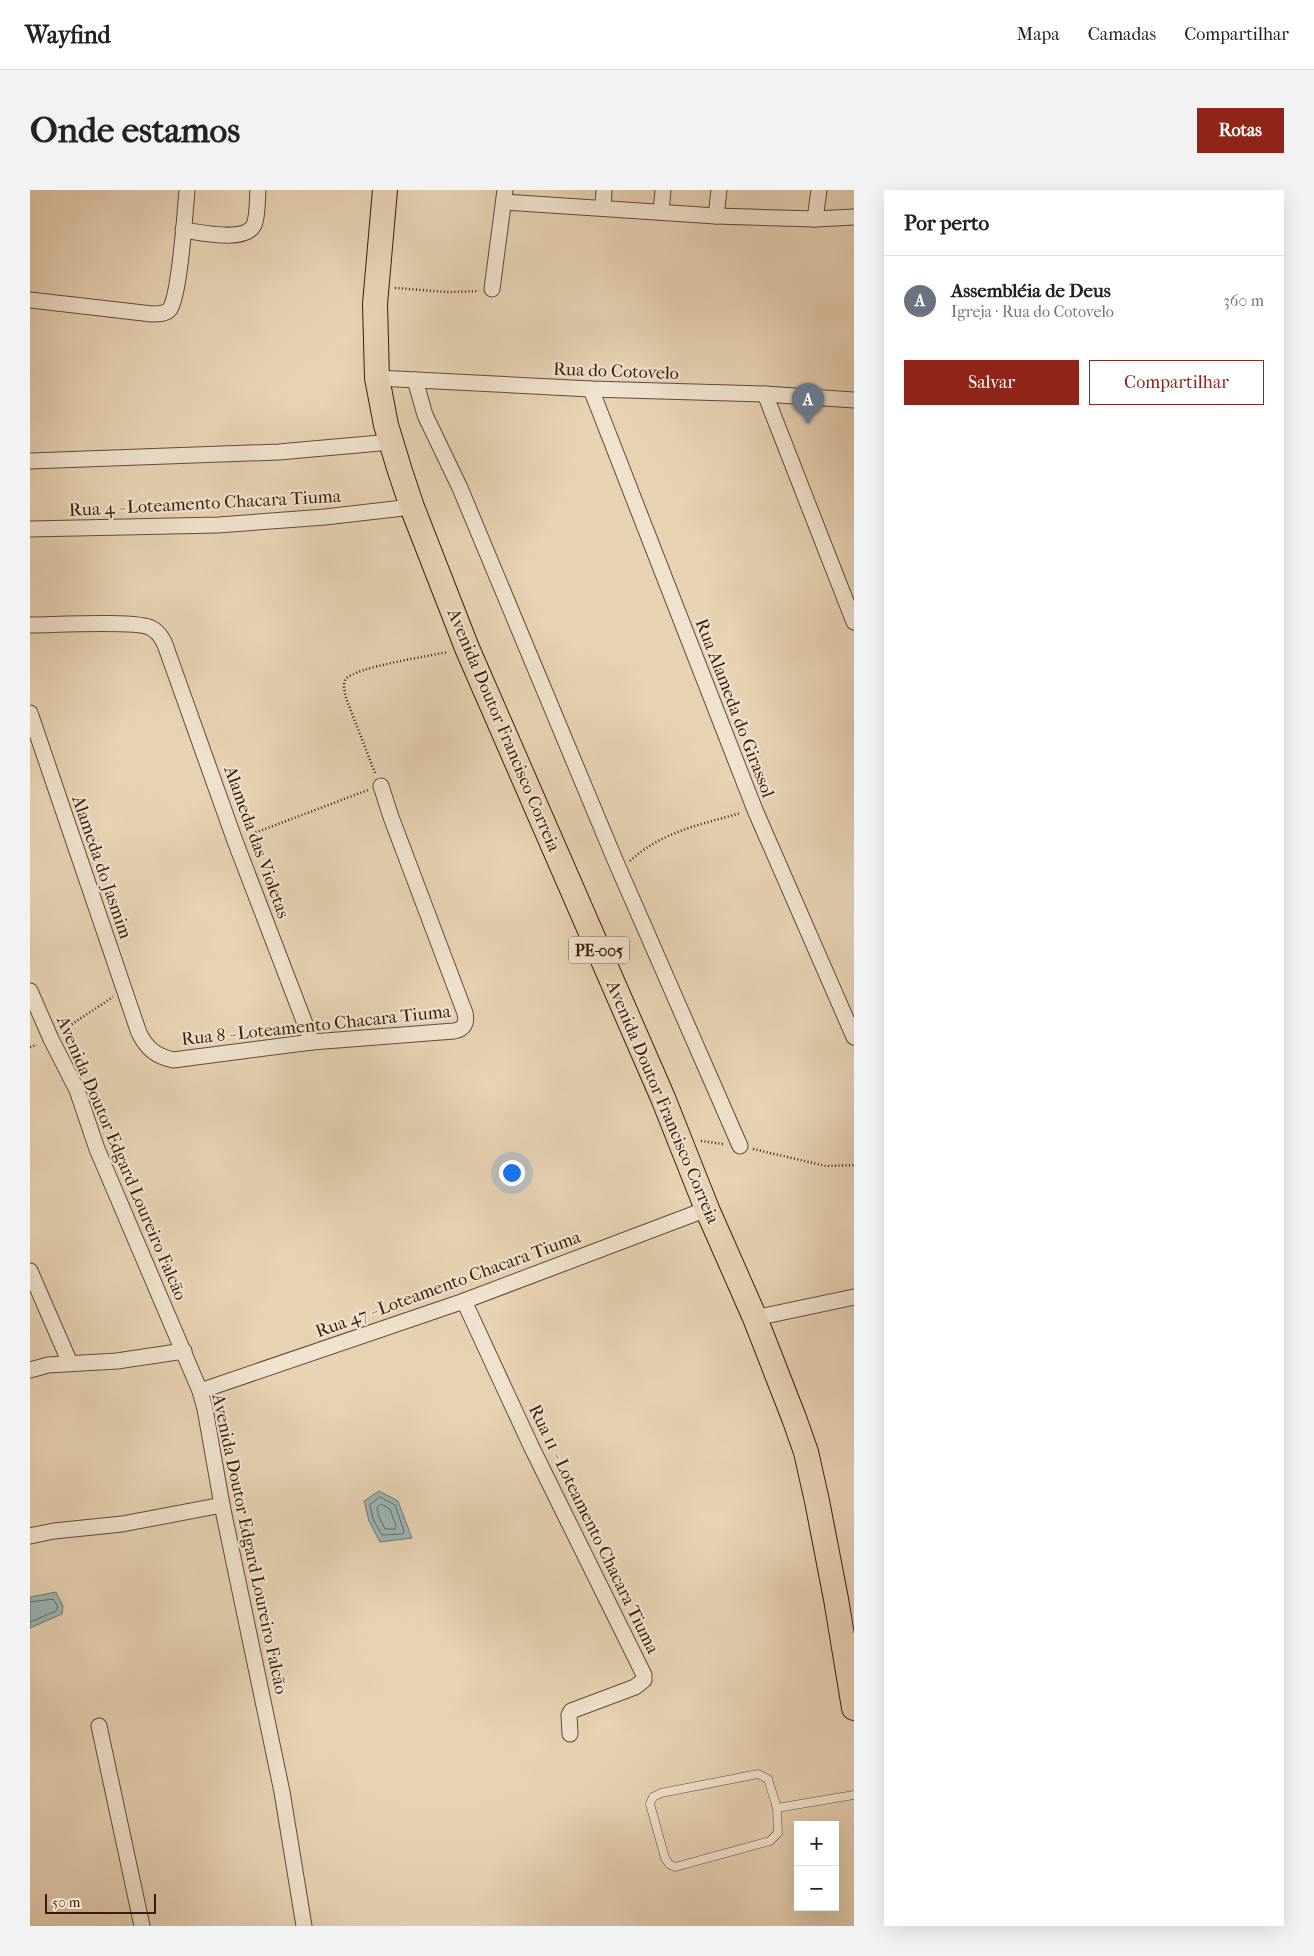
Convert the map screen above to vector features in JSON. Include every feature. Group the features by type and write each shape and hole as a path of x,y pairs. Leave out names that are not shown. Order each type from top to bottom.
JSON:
{"main road":[{"name":"Avenida Doutor Francisco Correia","path":"385,190 376,286 375,334 377,378 392,442 412,506 467,648 680,1140 707,1209 755,1318 806,1452 836,1599 854,1708"}],"street":[{"path":"30,300 152,314 162,313 170,309 177,283 187,190"},
{"path":"183,230 230,235 239,235 247,231 253,226 256,216 258,190"},
{"path":"603,208 604,190"},
{"path":"661,212 663,190"},
{"path":"716,216 719,190"},
{"path":"815,219 819,190"},
{"path":"492,289 504,196 603,208 716,216 815,219 854,217"},
{"name":"Rua do Cotovelo","path":"377,378 591,389 765,394 854,400"},
{"path":"415,380 424,415 460,488 620,871 740,1146"},
{"name":"Rua Alameda do Girassol","path":"591,389 755,810 854,1036"},
{"path":"765,394 854,622"},
{"path":"30,461 279,452 392,442"},
{"name":"Rua 4 - Loteamento Chacara Tiuma","path":"30,529 218,525 324,517 412,506"},
{"name":"Alameda das Violetas","path":"30,625 129,624 149,626 160,635 235,841 312,1042"},
{"name":"Alameda do Jasmim","path":"30,713 140,1033"},
{"name":"Rua 8 - Loteamento Chacara Tiuma","path":"140,1033 152,1052 173,1060 312,1042 454,1031 465,1025 465,1013 381,786"},
{"name":"Avenida Doutor Edgard Loureiro Falcão","path":"30,991 50,1039 76,1090 97,1149 200,1391 282,1792 304,1926"},
{"name":"Rua 47 - Loteamento Chacara Tiuma","path":"200,1391 464,1301 707,1209"},
{"path":"30,1272 70,1363"},
{"path":"755,1318 854,1297"},
{"name":"Rua 11 - Loteamento Chacara Tiuma","path":"464,1301 531,1446 644,1675 644,1680 635,1687 572,1711 569,1716 570,1734"},
{"path":"30,1370 48,1365 117,1361 184,1351"},
{"path":"30,1536 54,1531 122,1524 222,1505"},
{"path":"99,1726 142,1926"}],"lane":[{"path":"758,1774 768,1779 777,1808 778,1833 770,1841 675,1867 669,1864 666,1858 650,1804 653,1797 661,1793 758,1774"},
{"path":"777,1808 854,1795"}],"path":[{"path":"376,286 448,292 487,291 492,289"},
{"path":"235,841 381,786 346,698 345,680 350,675 376,667 467,648"},
{"path":"620,871 636,855 666,836 680,830 755,810"},
{"path":"30,1047 50,1039 125,990"},
{"path":"680,1140 740,1146 826,1166 854,1165"}],"water":[{"path":"379,1491 398,1501 412,1538 380,1542 369,1521 364,1501"},
{"path":"56,1592 63,1606 62,1614 30,1628 30,1597"}],"place":[{"name":"Assembléia de Deus","path":"808,424"}]}
